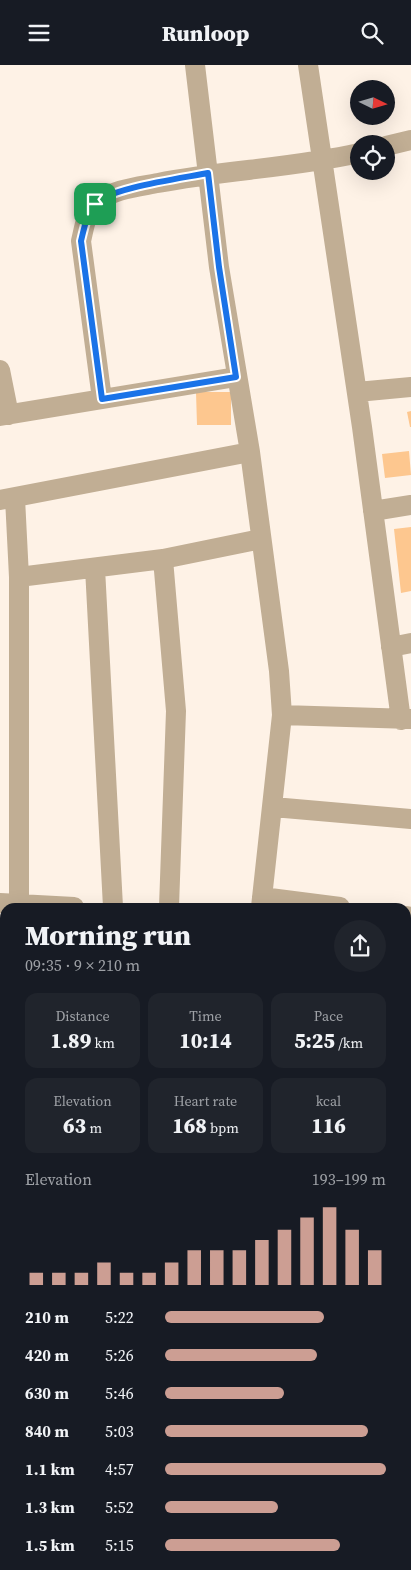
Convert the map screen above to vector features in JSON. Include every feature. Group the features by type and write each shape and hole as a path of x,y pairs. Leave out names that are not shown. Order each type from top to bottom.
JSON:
{"street":[{"path":"194,65 219,267 250,452 279,671 282,715 261,902 277,903"},
{"path":"282,715 406,720 391,647 357,392 308,65"},
{"path":"395,144 411,140"},
{"path":"102,399 81,241 85,223 95,204 114,192 208,173 323,161 350,155"},
{"path":"0,370 5,416 236,377"},
{"path":"357,392 411,387"},
{"path":"9,903 19,577 8,499 250,452"},
{"path":"373,511 411,505"},
{"path":"19,577 163,559 262,539"},
{"path":"163,559 176,711 168,903"},
{"path":"95,567 113,903"},
{"path":"391,647 411,643"},
{"path":"273,807 411,819"}],"building":[{"path":"196,392 231,392 231,425 197,425"},
{"path":"411,411 411,427 410,427 407,412"},
{"path":"409,451 411,475 385,478 382,454"},
{"path":"411,527 411,591 401,593 394,529"}],"route":[{"path":"208,173 219,267 236,377 102,399 81,241 85,223 95,204 114,192 208,173"}]}
